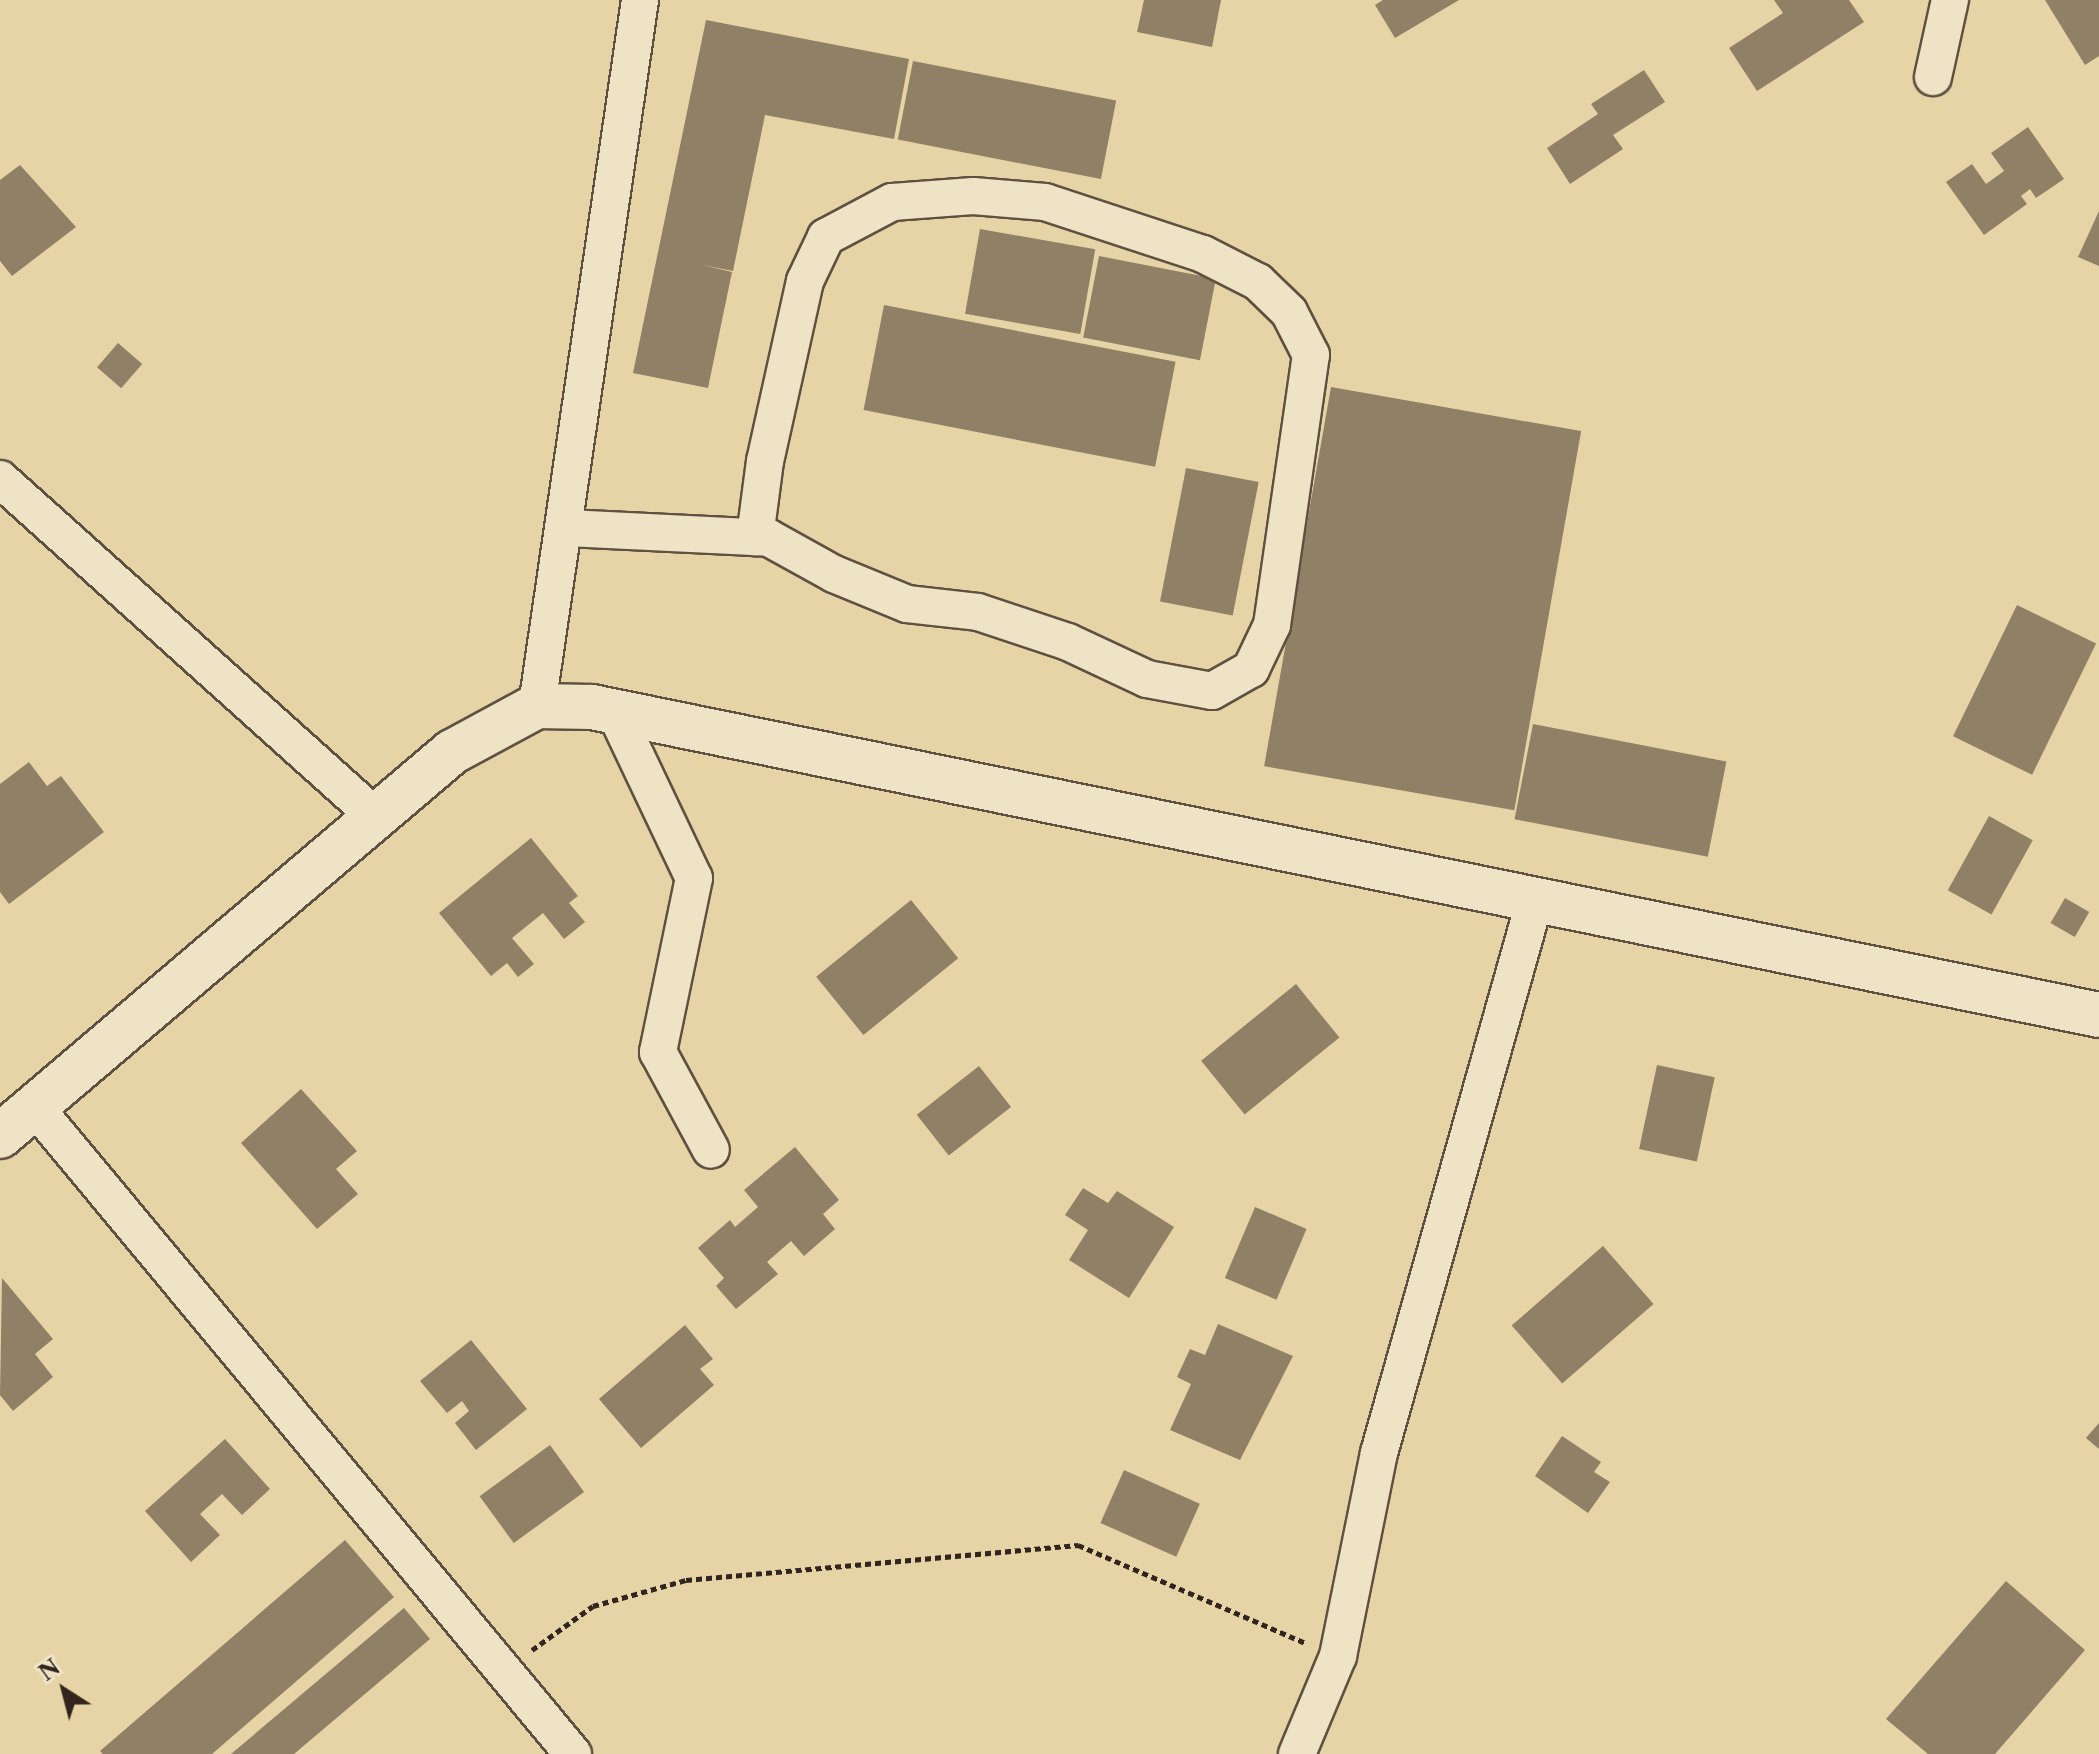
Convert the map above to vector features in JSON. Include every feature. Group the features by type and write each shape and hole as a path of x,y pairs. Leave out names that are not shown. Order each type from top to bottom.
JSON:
{"street":[{"path":"537,706 567,528 640,0"},
{"path":"1933,77 1950,0"},
{"path":"567,528 769,538 834,574 907,604 978,612 1068,642 1147,679 1212,691 1251,669 1272,625 1311,355 1289,312 1258,282 1203,254 1045,202 973,196 892,202 826,237 805,281 765,461 755,537"},
{"path":"0,479 376,817"},
{"path":"0,1136 452,752 537,706 615,712 2099,1015"},
{"path":"615,712 694,878 658,1052 711,1150"},
{"path":"1297,1754 1338,1656 1379,1453 1535,900"},
{"path":"34,1106 573,1754"}],"path":[{"path":"502,1671 593,1606 686,1580 1078,1545 1338,1656"}],"building":[{"path":"1144,0 1221,0 1212,47 1137,32"},
{"path":"1383,0 1459,0 1395,38 1375,5"},
{"path":"1774,0 1849,0 1864,22 1757,91 1729,48 1783,13"},
{"path":"2045,0 2099,0 2099,56 2085,65"},
{"path":"706,20 909,59 894,139 765,115 733,271 703,265 732,272 708,388 633,373"},
{"path":"913,61 1116,100 1101,179 898,140"},
{"path":"1644,70 1665,102 1613,135 1623,149 1570,184 1547,148 1598,114 1591,104"},
{"path":"2028,127 2064,179 2036,198 2030,189 2021,196 2027,204 1984,235 1946,182 1972,164 1986,184 2004,171 1991,153"},
{"path":"20,165 76,227 12,276 0,261 0,180"},
{"path":"2099,211 2099,266 2078,257"},
{"path":"980,229 1095,249 1080,334 965,314"},
{"path":"1099,256 1216,279 1200,360 1083,337"},
{"path":"884,305 1176,362 1155,467 864,410"},
{"path":"118,343 142,364 121,388 97,367"},
{"path":"1331,387 1581,431 1514,810 1264,766"},
{"path":"1186,468 1259,482 1233,616 1160,602"},
{"path":"2017,605 2096,644 2032,775 1953,736"},
{"path":"1533,724 1726,762 1708,857 1514,819"},
{"path":"29,762 47,786 61,776 104,832 9,904 0,892 0,784"},
{"path":"1989,816 2033,840 1992,915 1948,890"},
{"path":"531,838 578,896 569,903 585,922 564,939 543,913 512,938 534,964 518,977 507,963 491,976 439,913"},
{"path":"2065,898 2089,912 2075,937 2050,923"},
{"path":"911,900 958,958 863,1035 816,977"},
{"path":"1296,984 1339,1038 1245,1114 1201,1061"},
{"path":"1657,1065 1715,1077 1697,1161 1639,1149"},
{"path":"979,1066 1011,1107 949,1156 917,1115"},
{"path":"301,1089 357,1151 336,1169 358,1194 317,1229 241,1143"},
{"path":"795,1147 839,1200 823,1214 835,1229 804,1256 791,1241 767,1262 778,1274 736,1309 716,1286 724,1278 698,1248 730,1220 735,1227 758,1207 744,1190"},
{"path":"1083,1188 1108,1203 1117,1191 1174,1227 1129,1298 1069,1260 1088,1230 1065,1215"},
{"path":"1255,1207 1307,1229 1276,1300 1225,1278"},
{"path":"1603,1246 1654,1304 1562,1383 1512,1325"},
{"path":"2,1278 53,1339 35,1354 53,1377 13,1411 0,1395"},
{"path":"1218,1324 1293,1356 1240,1460 1170,1430 1191,1384 1177,1377 1190,1349 1205,1355"},
{"path":"685,1325 713,1359 700,1369 714,1385 641,1448 599,1399"},
{"path":"471,1340 527,1409 476,1450 455,1423 469,1411 462,1401 447,1413 420,1381"},
{"path":"2099,1423 2099,1449 2086,1438"},
{"path":"1562,1436 1601,1462 1594,1472 1610,1482 1588,1513 1535,1476"},
{"path":"225,1439 270,1489 242,1515 222,1494 200,1514 220,1535 191,1562 145,1511"},
{"path":"550,1445 584,1492 514,1543 480,1496"},
{"path":"1124,1470 1200,1504 1176,1557 1100,1523"},
{"path":"345,1540 394,1597 212,1754 103,1754 100,1751"},
{"path":"2006,1581 2085,1650 1995,1754 1928,1754 1886,1719"},
{"path":"404,1608 430,1639 294,1754 231,1754"}]}
